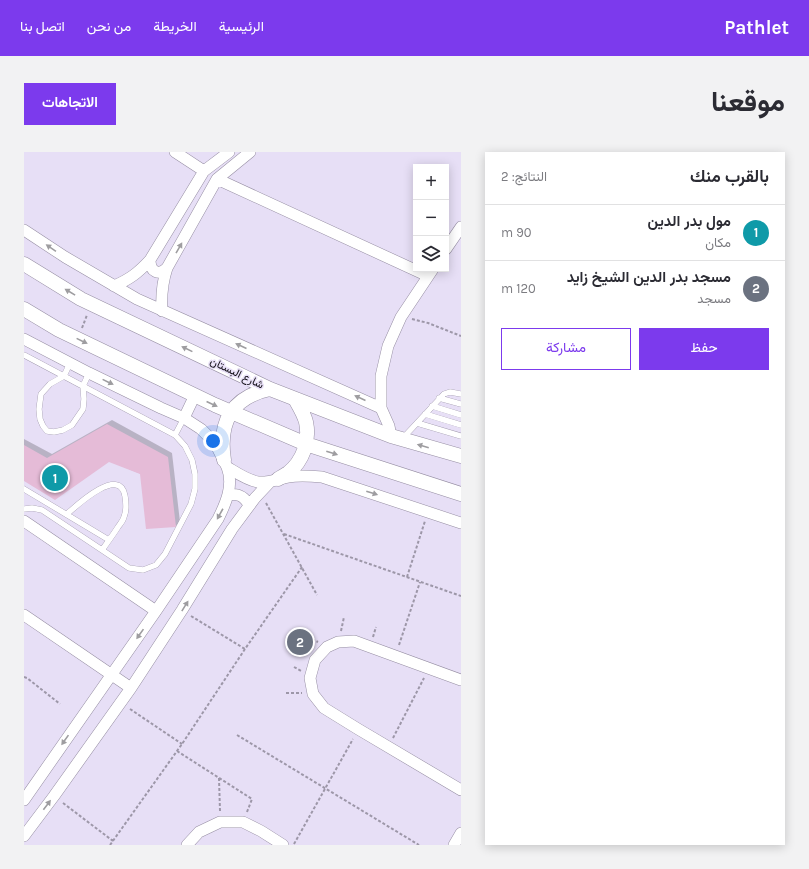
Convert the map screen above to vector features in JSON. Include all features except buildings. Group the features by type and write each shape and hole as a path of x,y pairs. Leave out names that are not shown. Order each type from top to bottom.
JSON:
{"street":[{"path":"175,152 204,172"},
{"path":"114,286 127,280 140,271 150,260 204,172 229,152"},
{"path":"162,311 161,296 167,268 217,179 250,152"},
{"path":"217,179 430,273 401,317 388,346 383,369 381,408 396,438"},
{"path":"449,245 461,227"},
{"path":"24,230 65,257 137,299 381,408"},
{"path":"150,260 150,266 153,270 163,272 167,268"},
{"name":"شارع البستان","path":"24,264 81,298 270,389 396,438 461,456"},
{"path":"24,309 81,341 216,405 306,444 461,494"},
{"path":"24,339 89,373 184,418 201,429 215,443 229,471 228,495 218,519 156,611 24,800"},
{"path":"270,389 259,391 248,396 231,411 225,424 222,437 222,450 226,464 246,478 258,482 274,481 300,476 322,477 461,523"},
{"path":"184,418 195,395"},
{"path":"24,836 131,688 182,610 232,529 249,505 274,481 288,474 302,456 306,444 306,422 295,399"},
{"path":"228,495 238,494 247,500 249,505"},
{"path":"24,521 156,611"},
{"path":"24,615 131,688"},
{"path":"461,680 354,641 338,642 327,647 315,660 310,678 313,694 324,708 461,790"},
{"path":"187,845 199,832 220,822 242,822 261,831 283,845"},
{"path":"454,845 461,833"}],"lane":[{"path":"24,355 175,435 185,446 192,460 195,474 195,489 191,504 165,554 156,565 143,570 129,568 42,510 32,508 24,509"},
{"path":"70,363 64,376 50,384 41,394 39,409 40,419 47,431 54,432 63,430 72,425 83,409 83,386 89,373"},
{"path":"396,438 417,423 444,394 450,392 461,394"},
{"path":"439,398 461,404"},
{"path":"432,406 461,415"},
{"path":"425,414 461,425"},
{"path":"175,435 184,418"},
{"path":"417,423 461,436"},
{"path":"66,514 83,500 108,485 116,485 124,491 126,511 124,518 102,550"},
{"path":"24,489 109,540"}],"path":[{"path":"81,341 81,331 87,314 95,305"},
{"path":"401,317 428,323 461,336"},
{"path":"260,493 317,595"},
{"path":"407,578 428,512"},
{"path":"284,534 461,596"},
{"path":"110,845 182,744 302,567"},
{"path":"398,646 420,582"},
{"path":"182,610 245,649"},
{"path":"388,747 429,668"},
{"path":"24,677 60,704"},
{"path":"286,693 313,694"},
{"path":"120,703 182,744"},
{"path":"294,845 358,729"},
{"path":"237,735 419,845"},
{"path":"177,751 252,799"},
{"path":"219,778 220,822"},
{"path":"54,796 113,841"}],"place":[{"name":"مول بدر الدين","path":"55,478"},
{"name":"مسجد بدر الدين الشيخ زايد","path":"300,642"}]}
